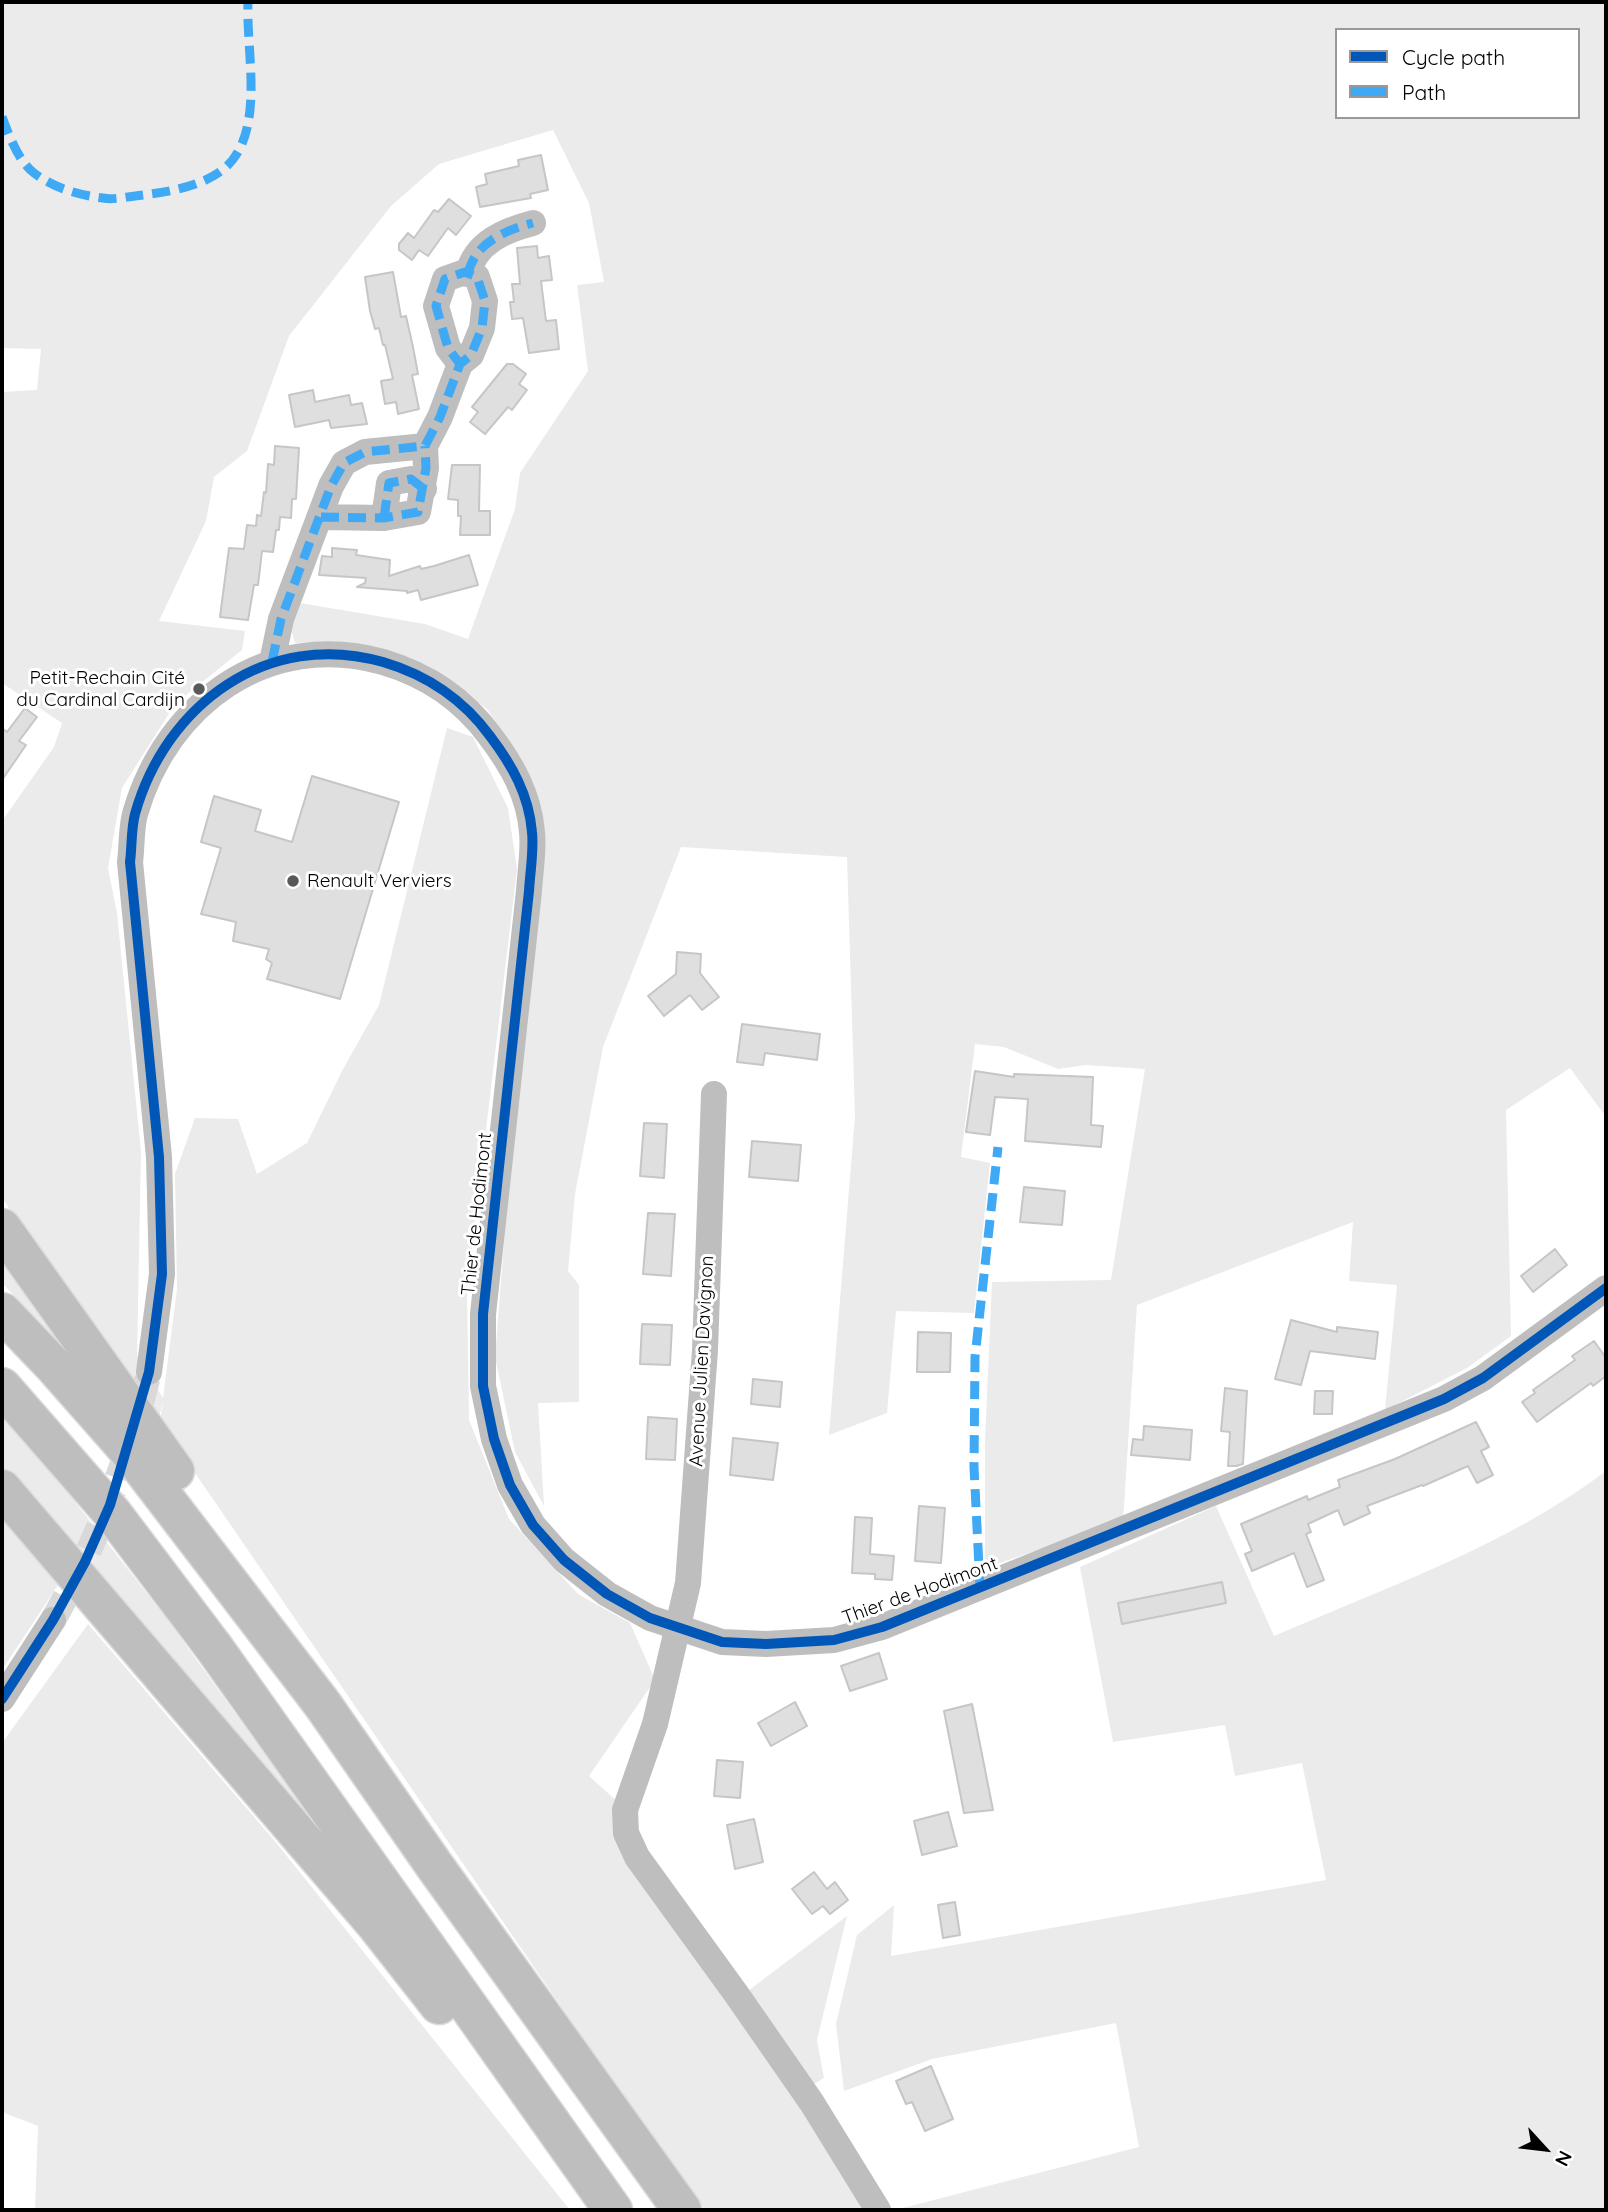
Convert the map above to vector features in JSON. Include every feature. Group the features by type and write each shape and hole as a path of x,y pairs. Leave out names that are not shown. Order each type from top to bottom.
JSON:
{"highway":[{"path":"2,1228 218,1532 323,1705"},
{"path":"2,1312 127,1449 323,1705 442,1877 682,2210"},
{"path":"2,1387 113,1514 215,1649 613,2210"},
{"path":"2,1489 377,1926 520,2109 607,2210"}],"street":[{"path":"468,274 470,265 492,237 533,223"},
{"path":"321,517 384,518 418,512 424,489 425,446 440,417 460,364 471,355 482,328 485,301 477,277 465,272 445,279 436,306 448,348 460,364"},
{"path":"272,662 281,620 331,486 344,463 365,452 425,446"},
{"name":"Thier de Hodimont","path":"149,1372 162,1274 159,1157 130,862 134,817 160,757 183,723 207,698 236,677 272,662 320,653 364,657 407,670 440,687 476,716 517,776 533,833 484,1314 483,1386 494,1439 510,1485 533,1525 564,1560 607,1594 650,1618 722,1642 766,1644 834,1640 882,1627 1444,1399 1483,1378 1606,1288"},
{"name":"Avenue Julien Davignon","path":"715,1094 704,1364 688,1583 680,1628 656,1724 625,1810 626,1833 636,1857 812,2103 878,2210"},
{"path":"2,1699 53,1620"}],"shaded area":[{"path":"2,2 1606,2 1606,1117 1570,1068 1506,1110 1511,1336 1467,1368 1385,1410 1397,1285 1349,1281 1353,1222 1137,1305 1123,1521 985,1568 985,1441 992,1282 1111,1280 1145,1069 1086,1065 1058,1069 1004,1047 975,1044 961,1157 990,1163 974,1313 896,1311 887,1413 829,1435 855,1116 847,857 681,847 603,1047 575,1194 568,1271 579,1285 579,1402 538,1403 544,1506 515,1452 495,1357 510,1168 528,1023 544,836 533,783 488,710 449,679 401,654 314,642 295,643 289,622 294,602 425,624 468,639 515,509 520,473 588,371 577,285 604,282 589,203 553,130 439,164 391,206 289,336 247,451 214,477 206,521 159,621 245,631 242,650 175,704 122,788 108,868 117,913 141,1152 137,1356 163,1398 177,1289 175,1174 195,1118 238,1119 257,1174 307,1143 342,1071 379,1005 447,728 473,737 508,808 517,869 467,1290 469,1420 509,1519 578,1594 630,1623 655,1680 589,1776 619,1803 691,1942 869,2210 705,2210 604,2069 160,1422 163,1401 158,1422 2,1198 2,821 54,747 62,723 2,683 2,392 37,390 41,349 2,348"},
{"path":"2,1255 81,1367 2,1283"},
{"path":"2,1417 68,1493 167,1619 345,1865 2,1470"},
{"path":"1606,1471 1606,2210 895,2210 1139,2147 1116,2023 932,2059 844,2091 836,2024 857,1935 894,1905 891,1956 1326,1880 1302,1763 1235,1776 1225,1725 1113,1742 1080,1567 1216,1506 1274,1636 1403,1582 1487,1543 1568,1498"},
{"path":"2,1519 58,1585 2,1670"},
{"path":"88,1624 274,1840 570,2210 35,2210 38,2126 2,2112 2,1743"},
{"path":"847,1916 817,2040 824,2078 809,2087 744,1994"}],"building":[{"path":"541,155 548,190 530,194 531,198 480,207 476,187 487,184 485,174 519,166 518,160"},
{"path":"449,199 471,216 456,235 448,228 428,256 419,250 412,260 399,250 399,244 408,233 414,238 434,210 438,212"},
{"path":"537,246 538,258 549,256 552,280 541,281 546,321 556,320 559,349 529,353 523,318 512,319 510,302 514,302 512,284 520,284 517,248"},
{"path":"393,272 401,317 406,316 418,374 412,375 419,409 398,414 396,402 385,404 381,381 393,379 385,345 379,328 375,329 370,311 365,277"},
{"path":"507,364 513,364 526,374 519,384 527,390 512,410 508,407 485,434 470,422 478,412 472,407"},
{"path":"313,390 315,402 349,395 351,405 362,403 367,424 331,428 329,420 295,427 289,395"},
{"path":"275,446 299,448 296,499 292,499 291,518 280,517 273,552 262,551 258,585 254,585 248,620 220,617 229,548 244,549 247,525 256,526 257,515 261,516 268,464 274,465"},
{"path":"452,465 480,465 479,511 490,511 490,535 460,535 458,500 448,499"},
{"path":"332,548 357,550 356,555 390,560 389,576 469,555 478,585 421,600 418,590 407,593 357,587 365,583 366,578 319,575 322,556 332,557"},
{"path":"25,708 37,717 19,741 26,745 2,780 2,728 7,732"},
{"name":"Renault Verviers","path":"312,776 399,802 340,999 267,979 272,963 266,959 269,949 233,941 236,922 201,914 221,848 201,842 214,796 261,810 255,831 292,842"},
{"path":"677,952 701,954 700,973 719,997 702,1010 690,995 664,1016 648,996 676,974"},
{"path":"742,1024 820,1034 817,1060 765,1053 763,1065 737,1062"},
{"path":"975,1071 1014,1077 1014,1074 1093,1077 1091,1125 1103,1126 1101,1147 1025,1141 1028,1099 995,1097 990,1135 966,1132"},
{"path":"644,1123 667,1124 664,1178 640,1176"},
{"path":"752,1141 801,1145 798,1181 749,1177"},
{"path":"1024,1187 1065,1191 1062,1225 1020,1222"},
{"path":"648,1213 675,1214 671,1276 643,1274"},
{"path":"1555,1249 1567,1265 1533,1292 1521,1276"},
{"path":"1291,1320 1337,1332 1337,1327 1378,1332 1375,1359 1310,1351 1301,1385 1275,1379"},
{"path":"642,1324 672,1325 670,1365 640,1364"},
{"path":"918,1332 951,1333 950,1372 917,1372"},
{"path":"1594,1341 1606,1358 1606,1376 1593,1386 1591,1383 1537,1422 1522,1402 1535,1393 1533,1390 1575,1360 1572,1356"},
{"path":"753,1379 782,1382 780,1407 751,1404"},
{"path":"1225,1388 1247,1391 1243,1464 1236,1466 1228,1466 1230,1432 1221,1431"},
{"path":"1315,1391 1333,1391 1332,1414 1314,1414"},
{"path":"648,1417 677,1419 675,1460 646,1459"},
{"path":"1476,1422 1489,1447 1481,1451 1493,1475 1477,1483 1468,1466 1367,1506 1370,1513 1344,1525 1338,1510 1308,1524 1311,1532 1306,1534 1324,1580 1307,1587 1294,1553 1252,1571 1245,1554 1252,1551 1241,1524 1307,1496 1308,1500 1340,1487 1338,1480 1395,1459"},
{"path":"1144,1426 1192,1430 1190,1460 1131,1455 1133,1439 1143,1440"},
{"path":"733,1438 778,1443 773,1480 730,1475"},
{"path":"919,1506 945,1508 941,1563 915,1561"},
{"path":"855,1517 872,1518 870,1554 894,1556 892,1580 875,1579 875,1574 852,1573"},
{"path":"1222,1582 1226,1603 1122,1624 1118,1603"},
{"path":"879,1653 887,1679 850,1691 841,1666"},
{"path":"795,1702 807,1726 771,1746 758,1723"},
{"path":"972,1704 993,1810 964,1813 944,1711"},
{"path":"717,1760 743,1762 740,1798 714,1796"},
{"path":"948,1812 957,1846 922,1855 914,1821"},
{"path":"754,1819 763,1862 735,1869 727,1825"},
{"path":"814,1872 827,1889 835,1882 848,1900 830,1914 823,1906 812,1914 792,1889"},
{"path":"955,1902 960,1935 943,1938 938,1905"},
{"path":"931,2066 953,2119 925,2131 912,2102 906,2104 896,2081"}],"tunnel":[{"path":"53,1620 98,1530 121,1468 149,1372"}],"marked path":[{"path":"2,117 28,168 50,183 75,193 115,199 191,186 204,181 217,174 236,155 249,121 251,80 248,2"},
{"path":"468,274 477,254 493,239 512,229 533,223"},
{"path":"272,662 281,619 331,486 344,463 365,452 425,446 440,417 460,364 471,355 482,328 485,301 477,277 465,272 445,279 436,306 448,348 460,364"},
{"path":"321,517 384,518 418,512 426,468 425,446"},
{"path":"384,518 389,483 411,479 424,489"},
{"path":"980,1588 974,1467 975,1357 998,1147"}],"cycle path":[{"path":"2,1699 53,1620 85,1562 110,1505 149,1372 162,1274 159,1157 130,862 135,814 150,775 171,739 197,709 228,684 262,667 300,656 341,655 383,662 429,681 456,700 490,736 523,793 530,818 532,854 483,1314 483,1386 494,1439 510,1485 533,1525 564,1560 607,1594 650,1618 722,1642 766,1644 834,1640 882,1627 1444,1399 1483,1378 1606,1288"}],"place":[{"name":"Petit-Rechain Cité du Cardinal Cardijn","path":"199,689"},
{"name":"Renault Verviers","path":"293,881"}]}
